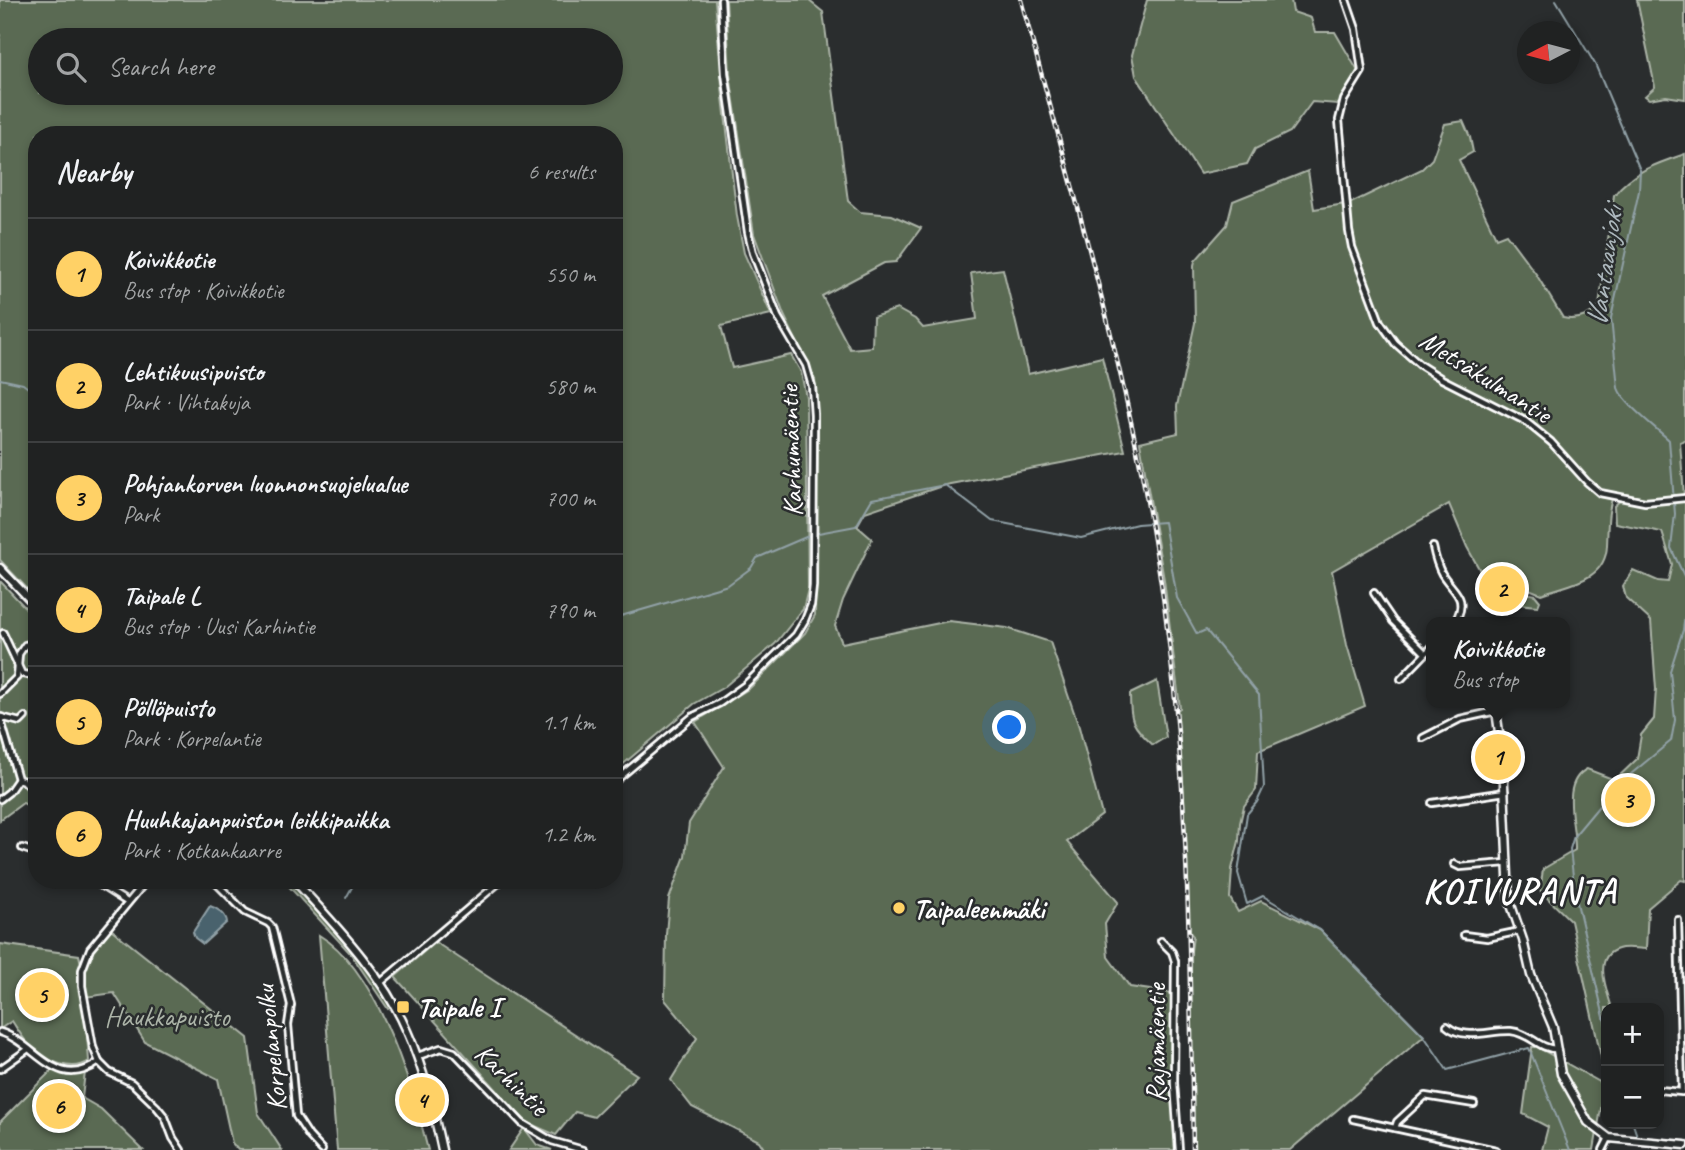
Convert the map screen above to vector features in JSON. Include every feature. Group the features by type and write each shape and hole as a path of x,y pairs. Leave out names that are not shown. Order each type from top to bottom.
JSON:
{"street":[{"name":"Karhumäentie","path":"623,774 692,717 720,703 745,685 796,635 811,605 814,415 812,386 806,365 778,317 753,253 748,232 725,73 721,0"},
{"name":"Metsäkulmantie","path":"1346,0 1356,29 1362,71 1344,100 1338,132 1351,239 1380,322 1395,343 1420,365 1525,421 1551,442 1600,493 1645,502 1685,498"},
{"path":"1433,547 1443,576 1459,594 1460,611 1457,617"},
{"path":"0,569 28,598"},
{"path":"1374,593 1392,621 1425,653 1401,679"},
{"path":"3,633 22,674 28,675"},
{"path":"0,694 17,677 19,654 28,644"},
{"path":"1496,708 1505,792 1509,899 1531,975 1553,1027 1561,1073 1588,1122 1609,1138 1685,1145"},
{"path":"1423,738 1460,719 1496,711"},
{"path":"0,717 20,722 25,717"},
{"path":"0,717 18,779"},
{"path":"18,779 28,785"},
{"path":"0,799 18,779"},
{"path":"1432,803 1505,792"},
{"path":"22,848 28,850"},
{"path":"1454,864 1460,867 1506,863"},
{"path":"106,889 127,902"},
{"path":"139,889 90,950 82,970 88,1024 99,1062 109,1072 132,1083 156,1106 165,1117 181,1150"},
{"name":"Korpelanpolku","path":"222,889 245,912 268,923 272,928 291,1005 288,1025 296,1116 322,1150"},
{"path":"302,889 329,918 380,983 406,1028 428,1085 442,1150"},
{"path":"380,983 491,889"},
{"path":"1664,1090 1684,1092 1678,920"},
{"path":"1464,936 1487,938 1520,931"},
{"name":"Rajamäentie","path":"1161,941 1172,952 1175,961 1174,1083 1178,1150"},
{"path":"1447,1026 1463,1034 1517,1032 1549,1049 1556,1049"},
{"path":"0,1032 9,1035 56,1068 73,1073 99,1062"},
{"name":"Karhintie","path":"418,1056 441,1048 454,1052 522,1123 552,1141 583,1150"},
{"path":"0,1069 27,1050"},
{"path":"1395,1128 1397,1122 1425,1097 1474,1104"},
{"path":"1353,1119 1496,1150"},
{"path":"1603,1150 1609,1138"}],"green space":[{"path":"0,0 715,0 737,216 744,253 771,314 721,326 732,368 791,355 801,372 806,397 808,589 803,609 775,644 724,687 694,704 623,764 623,126 28,126 28,590 0,560"},
{"path":"726,0 808,0 823,12 848,201 860,212 892,215 921,228 896,262 884,263 822,296 850,349 872,347 873,317 897,309 915,319 923,328 977,319 971,273 1003,269 1028,374 1102,357 1125,451 945,485 865,512 857,526 872,539 843,600 835,626 842,643 949,621 1007,628 1050,642 1079,727 1102,815 1067,842 1118,902 1105,924 1108,957 1130,987 1172,993 1179,1150 765,1150 759,1141 692,1107 671,1080 697,1038 665,1000 669,899 685,856 689,823 724,767 695,722 750,688 805,633 815,615 818,420 815,380 784,315 754,234 730,75"},
{"path":"1147,0 1291,0 1293,12 1311,18 1315,32 1335,32 1359,73 1338,104 1312,102 1290,132 1255,149 1247,164 1200,174 1136,76 1132,55"},
{"path":"1637,0 1685,0 1685,99 1666,96 1649,99 1645,96 1655,87"},
{"path":"1463,121 1473,152 1459,160 1496,238 1506,234 1536,274 1563,318 1583,317 1599,306 1614,195 1638,174 1685,154 1685,440 1680,442 1684,496 1645,500 1613,496 1605,557 1600,566 1593,574 1574,584 1541,594 1517,584 1501,572 1487,583 1467,547 1449,504 1332,571 1347,645 1365,706 1258,751 1256,790 1244,806 1232,869 1230,898 1238,912 1261,901 1320,930 1424,1036 1290,1150 1193,1150 1190,958 1193,936 1189,931 1184,795 1177,710 1180,708 1164,580 1140,442 1178,433 1177,406 1195,323 1194,265 1227,225 1233,201 1308,171 1314,209 1351,203 1422,169 1432,159 1445,124"},
{"path":"1685,498 1685,881 1681,880 1648,908 1646,949 1621,948 1610,953 1605,959 1603,975 1611,1003 1601,1003 1601,1056 1571,921 1540,891 1543,869 1575,850 1571,794 1578,775 1587,769 1615,780 1637,759 1641,735 1654,719 1656,689 1651,621 1626,598 1623,586 1633,570 1658,581 1668,582 1672,564 1662,532 1615,523 1614,506 1622,499 1645,502"},
{"path":"1498,575 1516,591 1535,595 1540,601 1538,606 1509,601 1491,590 1486,585"},
{"path":"0,581 28,611 28,806 23,803 0,820"},
{"path":"1157,681 1166,737 1153,745 1134,722 1130,694"},
{"path":"291,889 298,889 331,926 357,957 392,1007 388,1009 351,954"},
{"name":"Haukkapuisto","path":"107,926 248,1038 258,1113 282,1150 238,1150 232,1143 218,1079 145,1042 114,993 84,997 89,1061 83,1064 68,1066 38,1053 12,1021 0,1029 0,944 79,955 82,968 90,949"},
{"path":"319,935 340,952 359,974 375,1002 402,1063 428,1150 337,1150"},
{"path":"435,942 637,1075 594,1117 575,1112 556,1135 526,1122 395,977"},
{"path":"1532,1047 1537,1047 1601,1083 1601,1109 1594,1150 1542,1150 1548,1127 1523,1114"},
{"path":"53,1069 77,1075 85,1072 82,1098 101,1109 143,1150 3,1150 0,1143 0,1122"},
{"path":"524,1128 537,1145 552,1150 509,1150"}],"water":[{"path":"210,906 221,912 227,922 203,944 195,938 193,932"}],"waterway":[{"name":"Vantaanjoki","path":"1556,0 1595,64 1640,170 1639,191 1611,318 1618,388 1633,408 1669,440 1675,514 1671,548 1685,578"},
{"path":"0,379 23,384 28,388"},
{"path":"623,615 728,585 751,568 757,558 813,534 856,526 872,499 945,485 992,521 1081,538 1137,524 1164,522 1177,598 1197,634 1206,630 1259,695 1264,787 1247,814 1238,873 1247,904 1263,896 1320,930 1424,1036 1447,1070 1529,1048 1570,1150"},
{"name":"Vantaanjoki","path":"1601,1005 1575,894 1570,849 1574,836 1614,788 1671,741 1675,720 1670,671 1685,615"},
{"path":"346,898 351,889"},
{"name":"Vantaanjoki","path":"1635,1129 1637,1136"}],"railway":[{"path":"1021,0 1122,380 1153,534 1165,611 1184,813 1193,1150"}],"place":[{"name":"Lehtikuusipuisto","path":"1502,589"},
{"name":"Koivikkotie","path":"1498,757"},
{"name":"Pohjankorven luonnonsuojelualue","path":"1628,800"},
{"name":"Taipaleenmäki","path":"899,908"},
{"name":"Pöllöpuisto","path":"42,995"},
{"name":"Taipale I","path":"403,1007"},
{"name":"Taipale L","path":"422,1100"},
{"name":"Huuhkajanpuiston leikkipaikka","path":"59,1106"}],"district":[{"name":"KOIVURANTA","path":"1520,891"}]}
